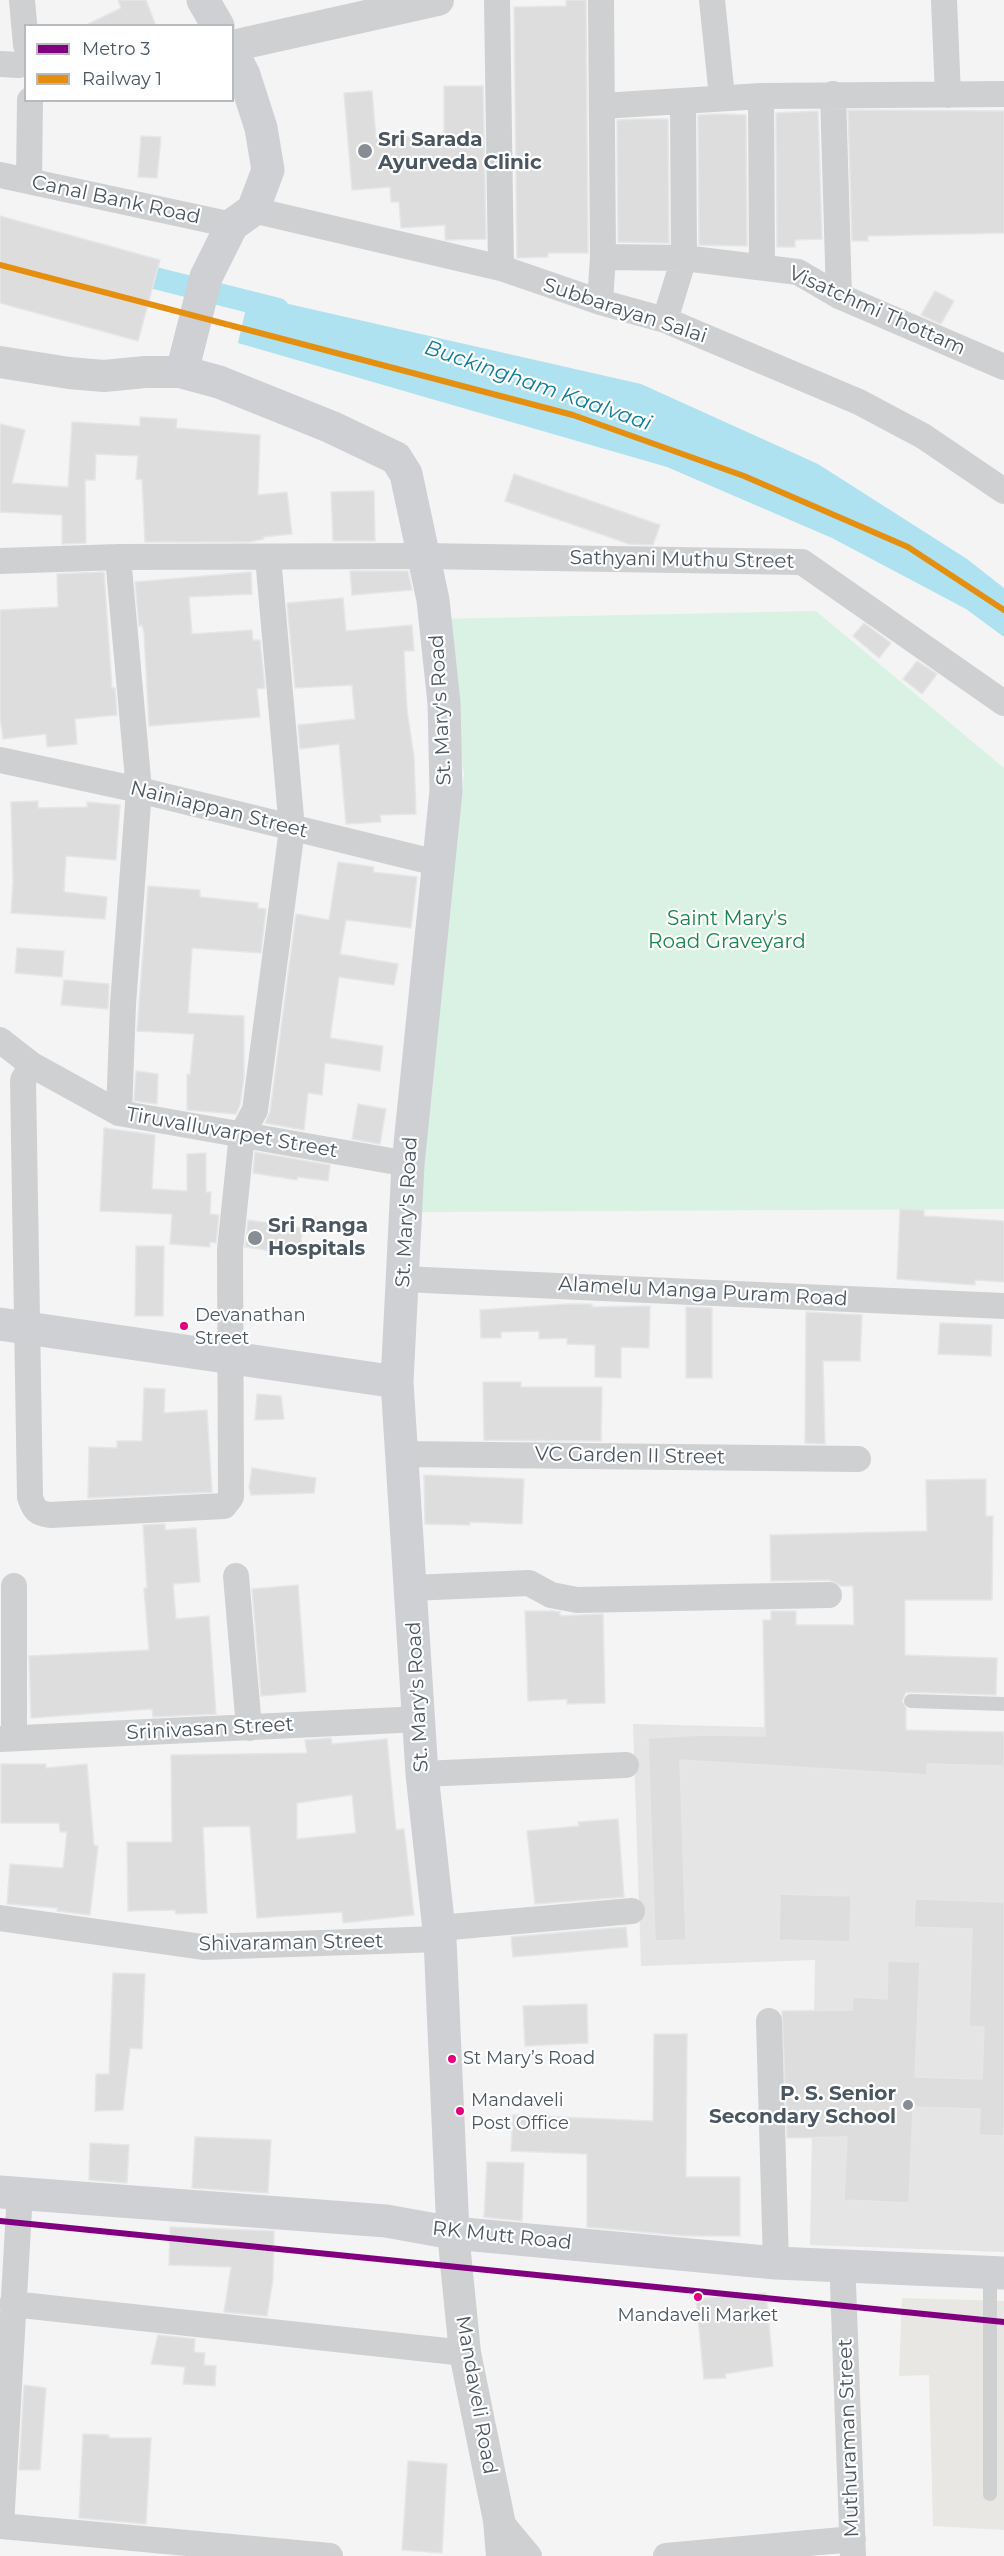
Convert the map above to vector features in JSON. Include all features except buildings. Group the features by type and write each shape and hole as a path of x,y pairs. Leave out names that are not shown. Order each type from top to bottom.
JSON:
{"main road":[{"path":"203,0 217,24"},
{"path":"186,357 206,277 243,218 268,170 261,128 244,75 234,56"},
{"name":"St. Mary's Road","path":"186,357 219,382 331,427 396,458 406,474 433,600 444,703 446,791 408,1164 397,1382 423,1774 439,1933 453,2233"},
{"path":"15,1326 397,1382"},
{"name":"RK Mutt Road","path":"10,2192 386,2221 453,2233 776,2263 997,2272"}],"street":[{"path":"22,0 24,24"},
{"path":"234,46 438,0"},
{"path":"496,0 501,267"},
{"path":"600,302 603,257 601,0"},
{"path":"712,0 722,97"},
{"path":"944,0 948,95"},
{"path":"0,64 20,65 24,63"},
{"path":"602,106 683,103 722,97 833,94 1004,94"},
{"path":"833,94 840,296"},
{"path":"761,96 762,265"},
{"path":"29,181 30,102"},
{"path":"665,320 684,258 683,103"},
{"name":"Canal Bank Road","path":"0,175 243,218"},
{"name":"Subbarayan Salai","path":"243,218 501,267 600,302 665,320 859,402 923,436 1004,491"},
{"name":"Visatchmi Thottam","path":"603,257 684,258 762,265 798,272 840,296 1004,367"},
{"path":"0,362 104,376 145,372 186,357"},
{"name":"Sathyani Muthu Street","path":"0,561 118,557 423,556 802,562 1004,703"},
{"path":"118,557 139,790 123,1004 119,1113"},
{"path":"32,1065 23,1080 15,1326 30,1497 33,1508 39,1513 218,1508 229,1503 230,1250 242,1134 255,1110 292,829 268,557"},
{"name":"Nainiappan Street","path":"0,760 139,790 437,863"},
{"name":"Tiruvalluvarpet Street","path":"0,1040 32,1065 119,1113 408,1164"},
{"name":"Alamelu Manga Puram Road","path":"402,1279 1004,1306"},
{"name":"VC Garden II Street","path":"401,1454 858,1459"},
{"path":"236,1575 249,1728"},
{"path":"411,1588 529,1583 551,1595 577,1600 830,1595"},
{"path":"7,1739 14,1586"},
{"name":"Srinivasan Street","path":"7,1739 421,1719"},
{"path":"423,1774 626,1765"},
{"name":"Shivaraman Street","path":"0,1918 203,1947 439,1933 632,1911"},
{"path":"769,2021 776,2263"},
{"path":"10,2192 12,2304 0,2526 330,2556"},
{"name":"Mandaveli Road","path":"453,2233 465,2354 499,2520 502,2556"},
{"name":"Muthuraman Street","path":"843,2284 853,2548"},
{"path":"12,2304 465,2354"},
{"path":"499,2520 529,2556"},
{"path":"666,2556 853,2548"}],"lane":[{"path":"911,1701 1004,1704"},
{"path":"990,2494 997,2272"}],"shaded area":[{"name":"P. S. Senior Secondary School","path":"633,1724 1004,1733 1004,2252 810,2245 815,1960 641,1966"},
{"path":"902,2298 1004,2301 1004,2530 933,2526 929,2375 899,2376"}],"green space":[{"name":"Saint Mary's Road Graveyard","path":"816,611 1004,768 1004,1209 417,1212 464,774 436,619"}],"water":[{"path":"249,295 641,384 818,464 967,559 1004,588 1004,637 966,609 832,538 667,467 238,343"}],"waterway":[{"name":"Buckingham Kaalvaai","path":"127,271 278,309"}],"metro line":[{"name":"3","path":"0,2221 1004,2322"}],"rail line":[{"name":"1","path":"0,265 573,415 744,476 908,547 1004,610"}],"place":[{"name":"Sri Sarada Ayurveda Clinic","path":"365,151"},
{"name":"Sri Ranga Hospitals","path":"255,1238"},
{"name":"Devanathan Street","path":"184,1326"},
{"name":"St Mary’s Road","path":"452,2059"},
{"name":"P. S. Senior Secondary School","path":"908,2105"},
{"name":"Mandaveli Post Office","path":"460,2111"},
{"name":"Mandaveli Market","path":"698,2297"}]}
